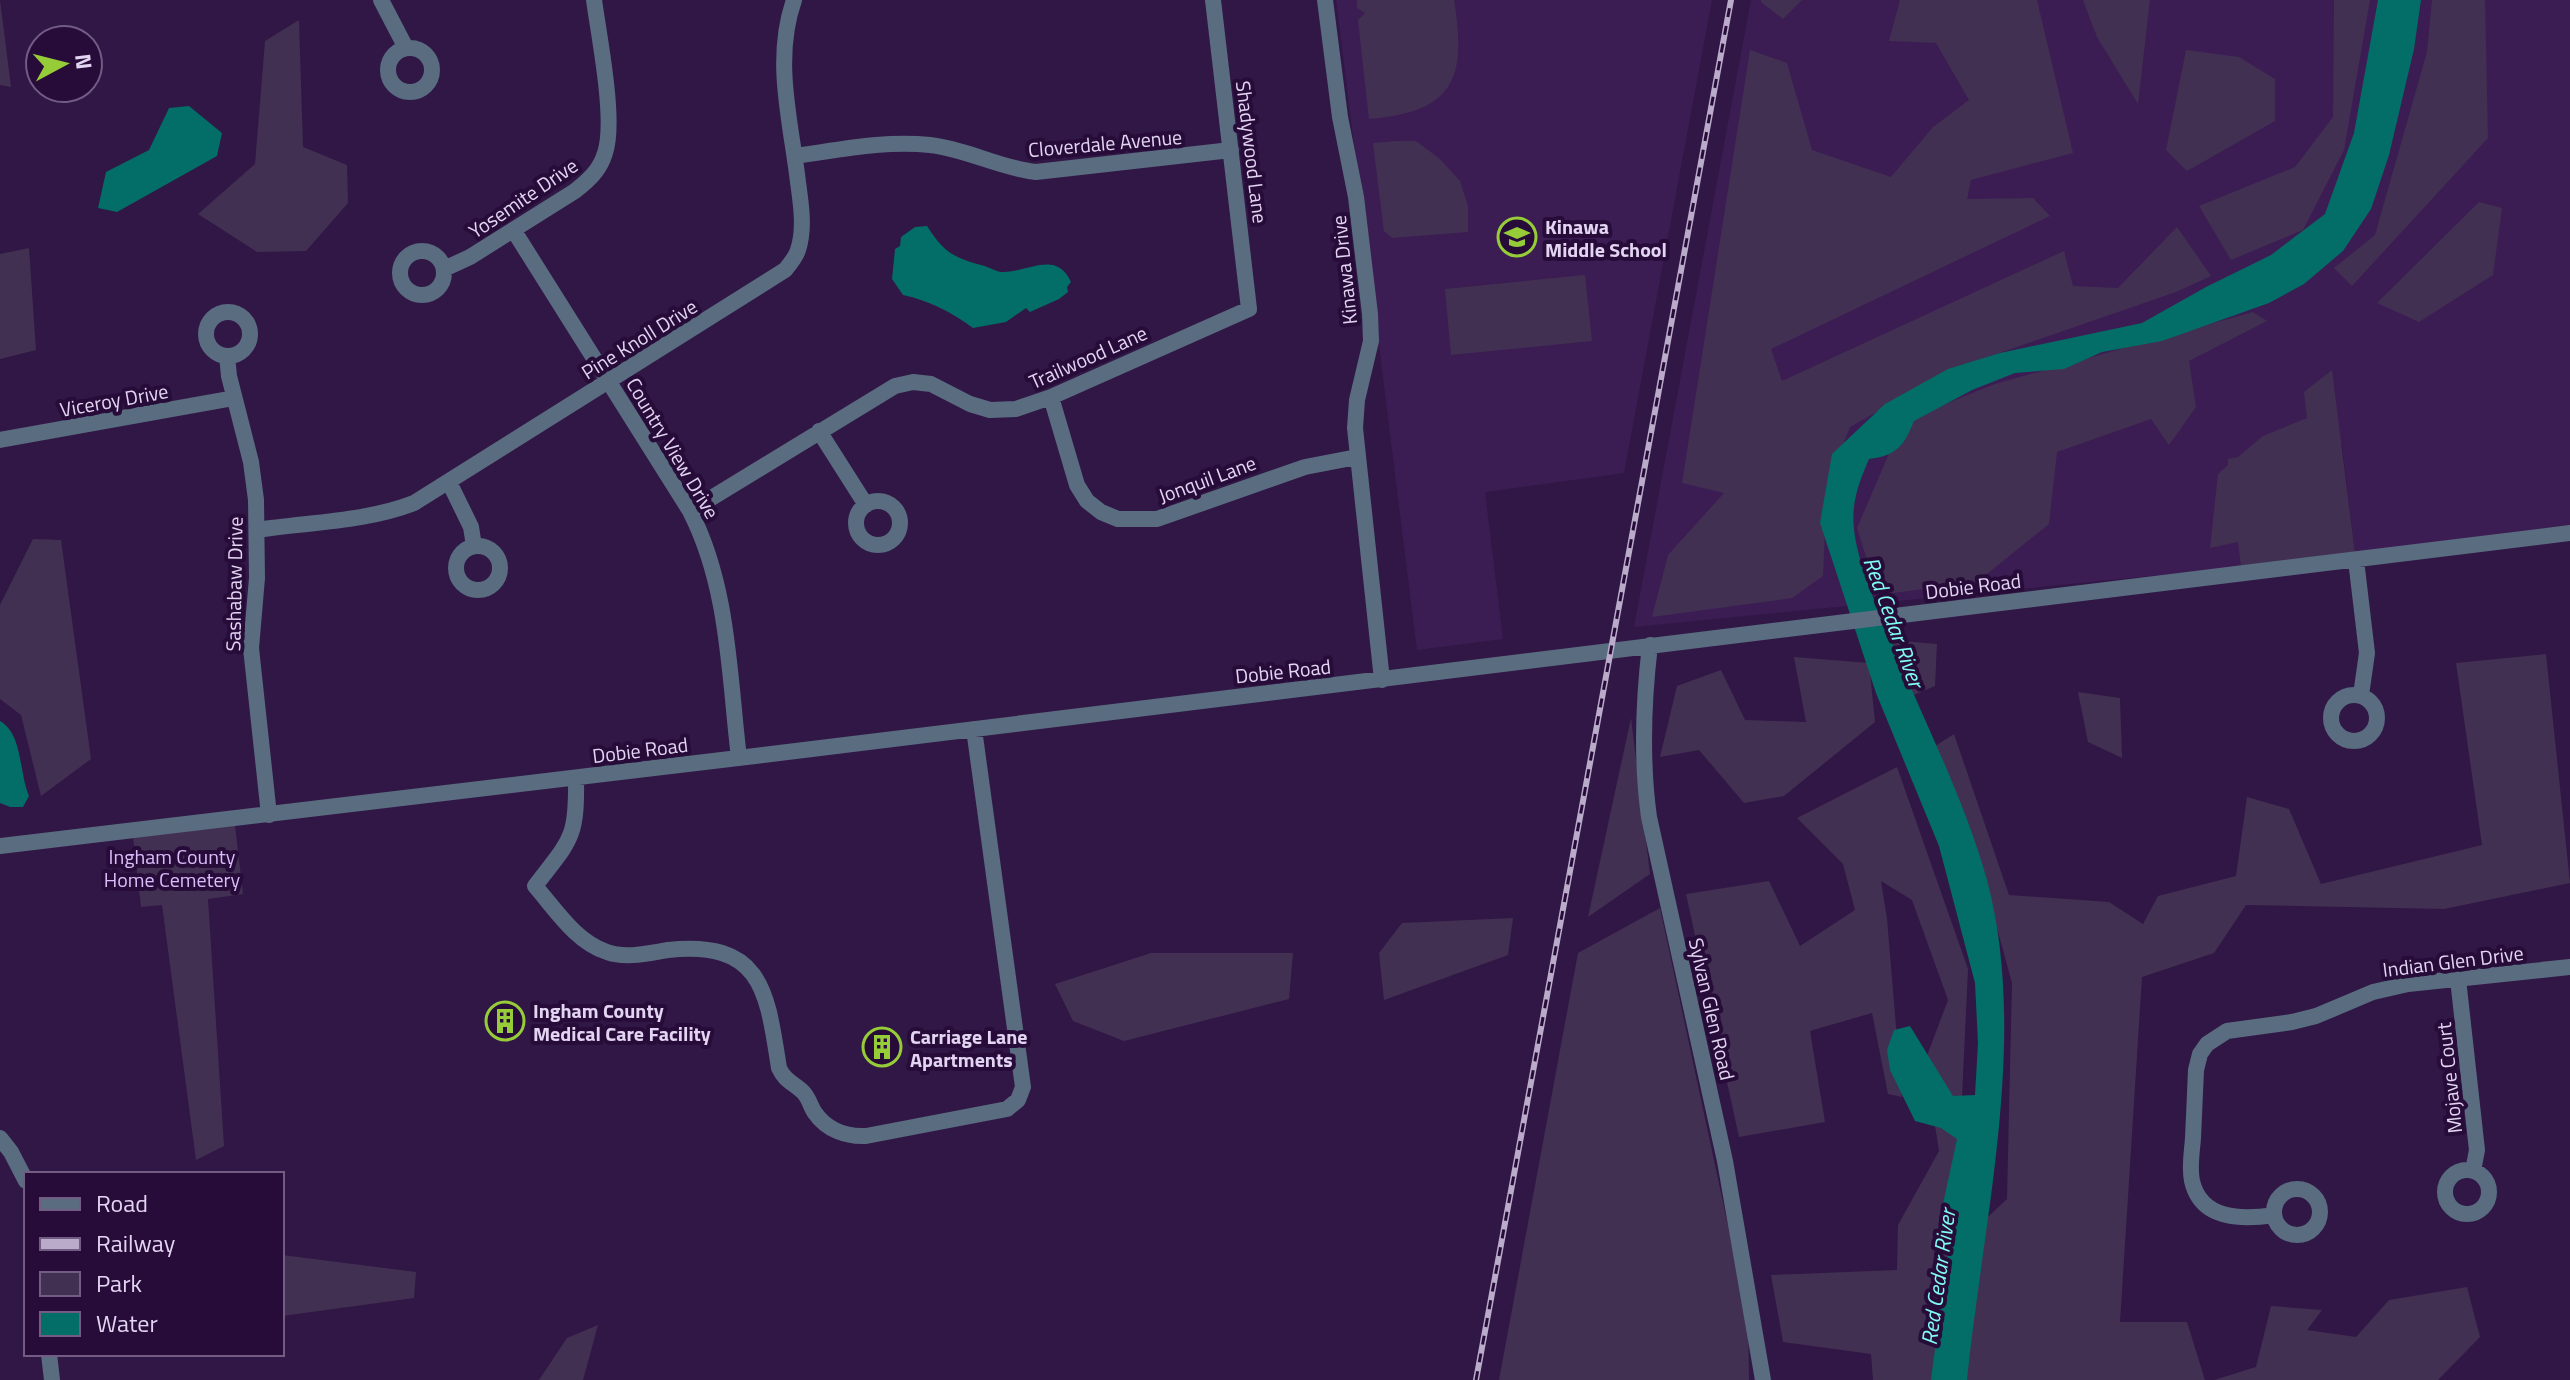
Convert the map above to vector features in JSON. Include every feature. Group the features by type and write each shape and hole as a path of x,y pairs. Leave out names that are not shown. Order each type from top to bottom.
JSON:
{"street":[{"path":"381,0 406,48"},
{"name":"Yosemite Drive","path":"444,269 514,231 590,180 606,150 608,110 594,0"},
{"name":"Pine Knoll Drive","path":"257,530 393,511 414,503 785,270 798,253 801,233 783,52 794,0"},
{"name":"Shadywood Lane","path":"1213,0 1249,309"},
{"name":"Kinawa Drive","path":"1325,0 1340,117 1355,189 1370,314 1371,341 1357,400 1357,457 1382,680"},
{"name":"Cloverdale Avenue","path":"795,156 892,144 929,144 1016,170 1036,172 1231,150"},
{"name":"Country View Drive","path":"514,231 690,511 708,548 721,605 739,758"},
{"name":"Trailwood Lane","path":"690,511 895,386 913,382 931,384 970,404 990,410 1016,409 1051,397 1249,309"},
{"name":"Sashabaw Drive","path":"227,356 234,398 251,462 257,530 257,578 251,648 269,815"},
{"name":"Jonquil Lane","path":"1051,397 1077,485 1087,501 1101,512 1118,519 1157,519 1293,470 1324,461 1357,457"},
{"name":"Viceroy Drive","path":"0,440 234,398"},
{"path":"819,431 866,505"},
{"path":"449,482 471,527 474,546"},
{"name":"Dobie Road","path":"0,846 2570,533"},
{"path":"2356,560 2367,653 2361,695"},
{"name":"Sylvan Glen Road","path":"1650,645 1642,738 1649,817 1725,1161 1763,1380"},
{"path":"576,778 574,832 535,886 585,941 608,953 624,956 703,948 724,953 742,964 756,978 766,996 783,1077 804,1092 816,1115 825,1124 848,1135 866,1136 1007,1109 1018,1100 1023,1087 974,729"},
{"name":"Indian Glen Drive","path":"2274,1215 2251,1218 2227,1216 2208,1206 2193,1186 2191,1168 2196,1070 2200,1054 2207,1044 2227,1031 2304,1019 2388,988 2570,967"},
{"name":"Mojave Court","path":"2458,979 2477,1150 2473,1171"},
{"path":"0,1138 24,1177"},
{"path":"49,1356 52,1380"}],"shaded area":[{"name":"Kinawa Middle School","path":"1336,0 1712,0 1624,473 1485,492 1503,639 1417,650"},
{"path":"1751,0 2570,0 2570,525 2355,553 2342,445 2241,567 1634,627"}],"green space":[{"path":"0,0 11,87 0,85"},
{"path":"1357,0 1454,0 1458,28 1455,71 1437,99 1420,109 1369,119 1358,20 1365,13 1357,8"},
{"path":"1761,0 1802,0 1783,19"},
{"path":"1900,0 2037,0 2073,153 1971,180 1967,199 2033,198 2050,216 1771,349 1782,381 2064,251 2073,286 2118,288 2177,227 2211,276 2176,292 1953,369 1850,427 1827,485 1823,576 1792,598 1652,617 1668,555 1724,493 1682,483 1750,50 1787,63 1812,150 1891,177 1933,127 1969,100 1936,43 1889,41"},
{"path":"2083,0 2150,0 2138,104 2097,37"},
{"path":"2334,0 2370,0 2344,150 2303,230 2231,260 2199,206 2295,167 2333,117"},
{"path":"2432,0 2485,0 2488,138 2352,286 2334,268 2375,235 2427,52"},
{"path":"299,20 303,147 347,165 348,203 306,251 257,252 198,214 255,164 265,41"},
{"path":"2186,50 2239,57 2275,79 2275,121 2187,171 2166,150"},
{"path":"1416,141 1440,159 1460,181 1468,206 1468,232 1392,238 1384,231 1373,143"},
{"path":"2479,202 2502,208 2493,275 2419,322 2377,303"},
{"path":"29,248 36,350 0,359 0,254"},
{"path":"1585,275 1592,341 1451,355 1445,289"},
{"path":"2253,312 2267,321 2189,361 2196,407 2169,445 2151,419 2057,452 2049,524 1977,582 1878,595 1857,528 1903,421 1995,384"},
{"path":"2332,370 2355,553 2241,567 2238,542 2210,548 2218,474 2228,465 2228,459 2238,457 2263,436 2307,418 2304,392"},
{"path":"33,539 61,540 91,759 41,796 21,715 0,699 0,605"},
{"path":"1890,640 1937,644 1935,686 1909,697"},
{"path":"2546,654 2570,883 2444,909 2246,905 2214,953 2142,977 2120,1322 2187,1322 2205,1380 1873,1380 1871,1354 1783,1342 1771,1275 1897,1270 1898,1225 1939,1151 1925,1061 1948,1000 1912,900 1881,881 1902,1097 1888,1094 1872,1013 1810,1031 1825,1122 1739,1137 1686,894 1769,881 1800,946 1855,910 1843,864 1797,818 1897,767 1968,969 1955,1248 2007,1199 2012,983 1976,851 1932,748 1954,734 2009,895 2109,902 2143,924 2158,896 2236,876 2247,797 2289,809 2321,884 2482,845 2456,663"},
{"path":"1794,657 1869,663 1875,722 1784,796 1744,803 1699,750 1660,757 1677,686 1721,670 1745,720 1806,722"},
{"path":"2078,692 2120,698 2122,758 2088,742"},
{"path":"1631,718 1650,874 1588,917"},
{"name":"Ingham County Home Cemetery","path":"235,825 243,894 208,899 224,1146 196,1160 162,905 141,907 133,837"},
{"path":"1660,908 1748,1319 1749,1380 1499,1380 1578,953"},
{"path":"1513,918 1508,955 1384,1000 1379,953 1402,923"},
{"path":"1151,953 1293,953 1289,999 1124,1041 1073,1021 1055,984"},
{"path":"284,1255 416,1272 414,1298 284,1316"},
{"path":"2467,1287 2480,1337 2438,1380 2214,1380 2256,1367 2271,1306 2322,1310 2307,1330 2356,1337 2389,1300"},
{"path":"598,1325 583,1380 539,1380 567,1338"}],"water":[{"path":"2378,0 2421,0 2414,49 2389,155 2371,209 2343,251 2304,284 2269,303 2162,341 2102,352 2064,369 2015,373 1972,390 1914,421 1898,448 1869,459 1859,484 1853,519 1859,555 1879,613 1978,849 1999,940 2004,1002 1999,1129 1967,1380 1931,1380 1951,1225 1943,1204 1957,1139 1941,1128 1915,1121 1890,1070 1887,1050 1894,1030 1910,1026 1953,1096 1975,1095 1978,1043 1975,983 1939,846 1876,693 1820,523 1832,454 1885,404 1948,369 2000,353 2142,323 2271,255 2325,214 2354,133"},
{"path":"189,106 222,133 217,156 117,212 98,208 106,172 149,150 169,108"},
{"path":"927,226 950,252 996,271 1043,265 1059,267 1071,282 1068,292 1030,312 1026,308 1006,322 973,328 940,308 903,295 892,279 895,249 900,246 901,237 915,227"},
{"path":"0,721 17,744 29,796 23,807 0,803"}],"railway":[{"path":"1476,1380 1731,0"}],"place":[{"name":"Kinawa Middle School","path":"1517,237"},
{"name":"Ingham County Medical Care Facility","path":"505,1021"},
{"name":"Carriage Lane Apartments","path":"882,1047"}],"water label":[{"name":"Red Cedar River","path":"1894,622"},
{"name":"Red Cedar River","path":"1938,1277"}]}
